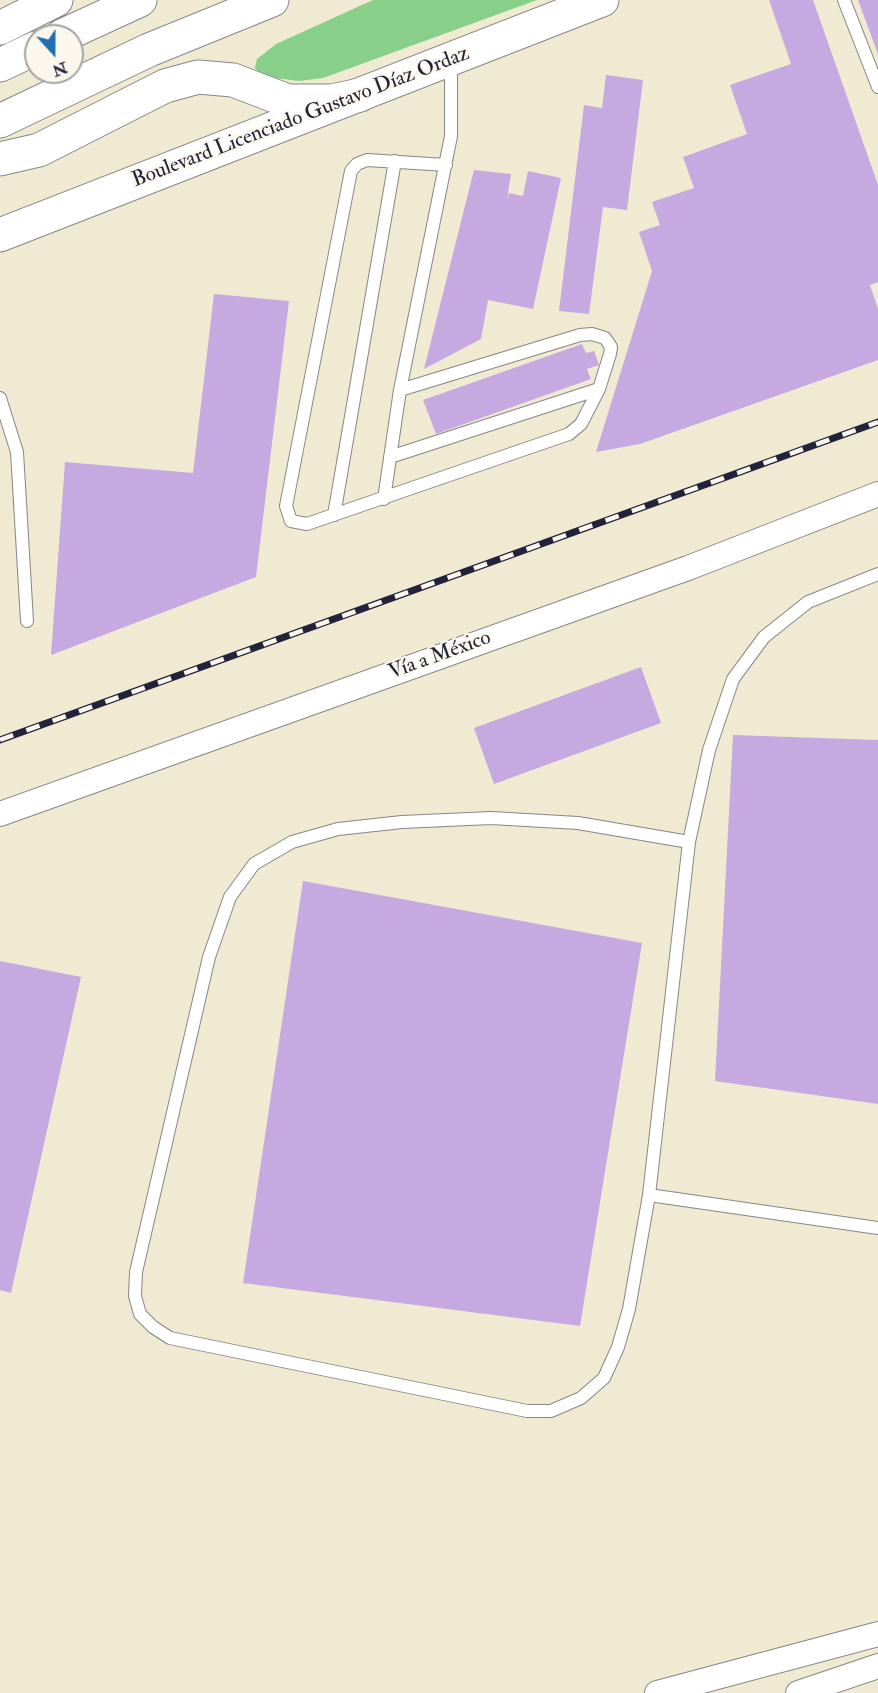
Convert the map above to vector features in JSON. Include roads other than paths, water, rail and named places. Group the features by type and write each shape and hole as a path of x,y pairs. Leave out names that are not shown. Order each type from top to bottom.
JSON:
{"main road":[{"path":"0,28 56,0"},
{"path":"84,26 140,0"},
{"path":"0,120 149,50 272,0"},
{"name":"Boulevard Licenciado Gustavo Díaz Ordaz","path":"0,235 602,0"},
{"path":"0,65 24,54"},
{"path":"0,159 39,150 165,86 189,78 214,76 233,80 288,101 332,101 360,95"}],"street":[{"name":"Vía a México","path":"0,814 688,568 878,494"},
{"path":"657,1693 878,1634"},
{"path":"798,1693 878,1666"}],"lane":[{"path":"844,0 878,87"},
{"path":"384,499 400,390 451,136 451,59"},
{"path":"400,390 580,335 592,334 605,338 611,347 599,389 581,424 569,434 334,515 299,525 291,521 286,506 351,171 357,164 367,160 446,165"},
{"path":"334,515 395,161"},
{"path":"390,457 599,389"},
{"path":"0,398 17,452 27,621"},
{"path":"690,842 578,823 491,818 338,829 292,842 254,864 230,897 209,957 136,1272 135,1296 140,1314 153,1327 170,1338 527,1411 551,1411 581,1398 604,1378 618,1347 629,1309 649,1195 690,842 709,750 733,679 764,637 808,602 878,574"},
{"path":"649,1195 878,1228"}],"railway":[{"path":"0,740 878,422"}]}
